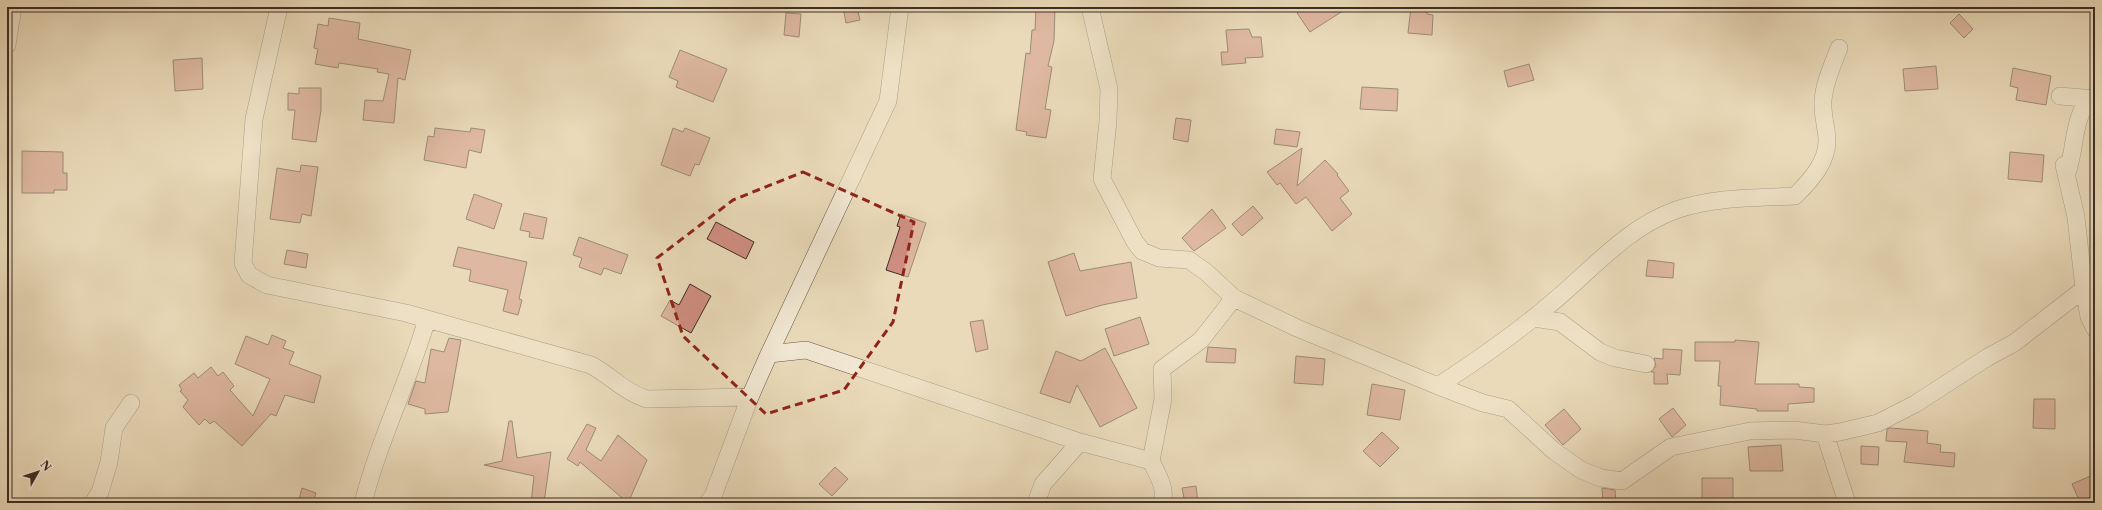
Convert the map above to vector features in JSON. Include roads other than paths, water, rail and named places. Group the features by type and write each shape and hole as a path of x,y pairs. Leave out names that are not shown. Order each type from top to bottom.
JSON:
{"street":[{"path":"7,45 13,7"},
{"path":"278,7 254,120 243,263 250,276 267,285 406,313 489,335 591,365 608,374 633,395 647,399 750,397"},
{"path":"708,503 713,496 750,397 769,354 888,102 900,7"},
{"path":"1090,7 1109,89 1108,121 1102,179 1135,242 1142,251 1160,258 1189,260 1206,272 1234,298 1297,328 1438,386 1483,403 1508,409 1554,450 1574,465 1594,475 1622,481 1671,447 1750,431 1794,430 1825,434 1878,423 1915,404 1988,357 2014,343 2084,289"},
{"path":"1438,386 1515,333 1622,241 1649,222 1676,210 1722,200 1795,196 1811,180 1820,167 1827,140 1823,100 1831,68 1839,48"},
{"path":"2060,96 2092,99"},
{"path":"2092,99 2079,114 2074,136 2072,162 2066,169 2076,217 2084,289 2089,317 2095,328"},
{"path":"1162,503 1164,497 1163,485 1151,461 1163,399 1162,369 1201,340 1234,298"},
{"path":"1534,318 1560,322 1596,350 1606,355 1646,364"},
{"path":"363,503 370,476 419,346 427,319"},
{"path":"769,354 806,350 1080,442 1151,461"},
{"path":"93,503 100,492 109,462 114,428 131,403"},
{"path":"1825,434 1847,503"},
{"path":"1036,503 1043,484 1080,442"}]}
